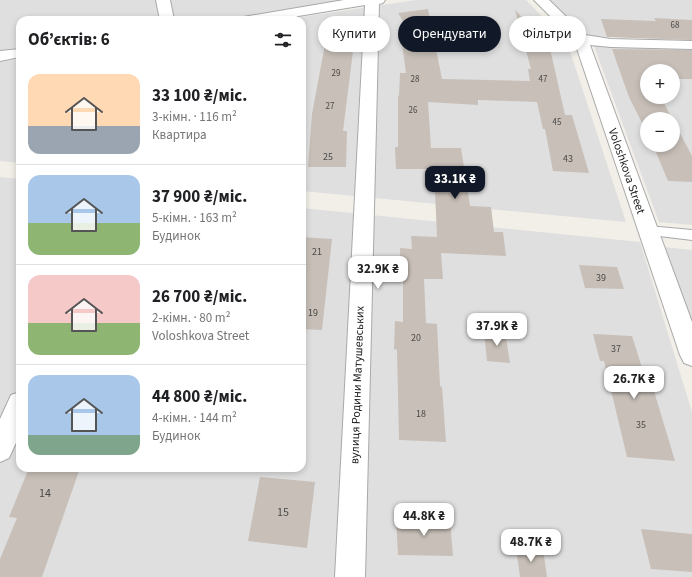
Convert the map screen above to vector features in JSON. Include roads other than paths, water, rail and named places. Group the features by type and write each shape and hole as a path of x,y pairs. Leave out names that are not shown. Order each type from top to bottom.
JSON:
{"street":[{"path":"163,0 166,16"},
{"path":"270,16 349,1 375,0"},
{"name":"вулиця Родини Матушевських","path":"350,577 375,0"},
{"name":"Voloshkova Street","path":"541,0 557,16"},
{"path":"586,40 611,43 692,46"},
{"name":"Voloshkova Street","path":"585,52 692,355"},
{"path":"0,56 16,54"},
{"path":"0,449 16,413"}],"lane":[{"path":"648,231 692,235"}]}
